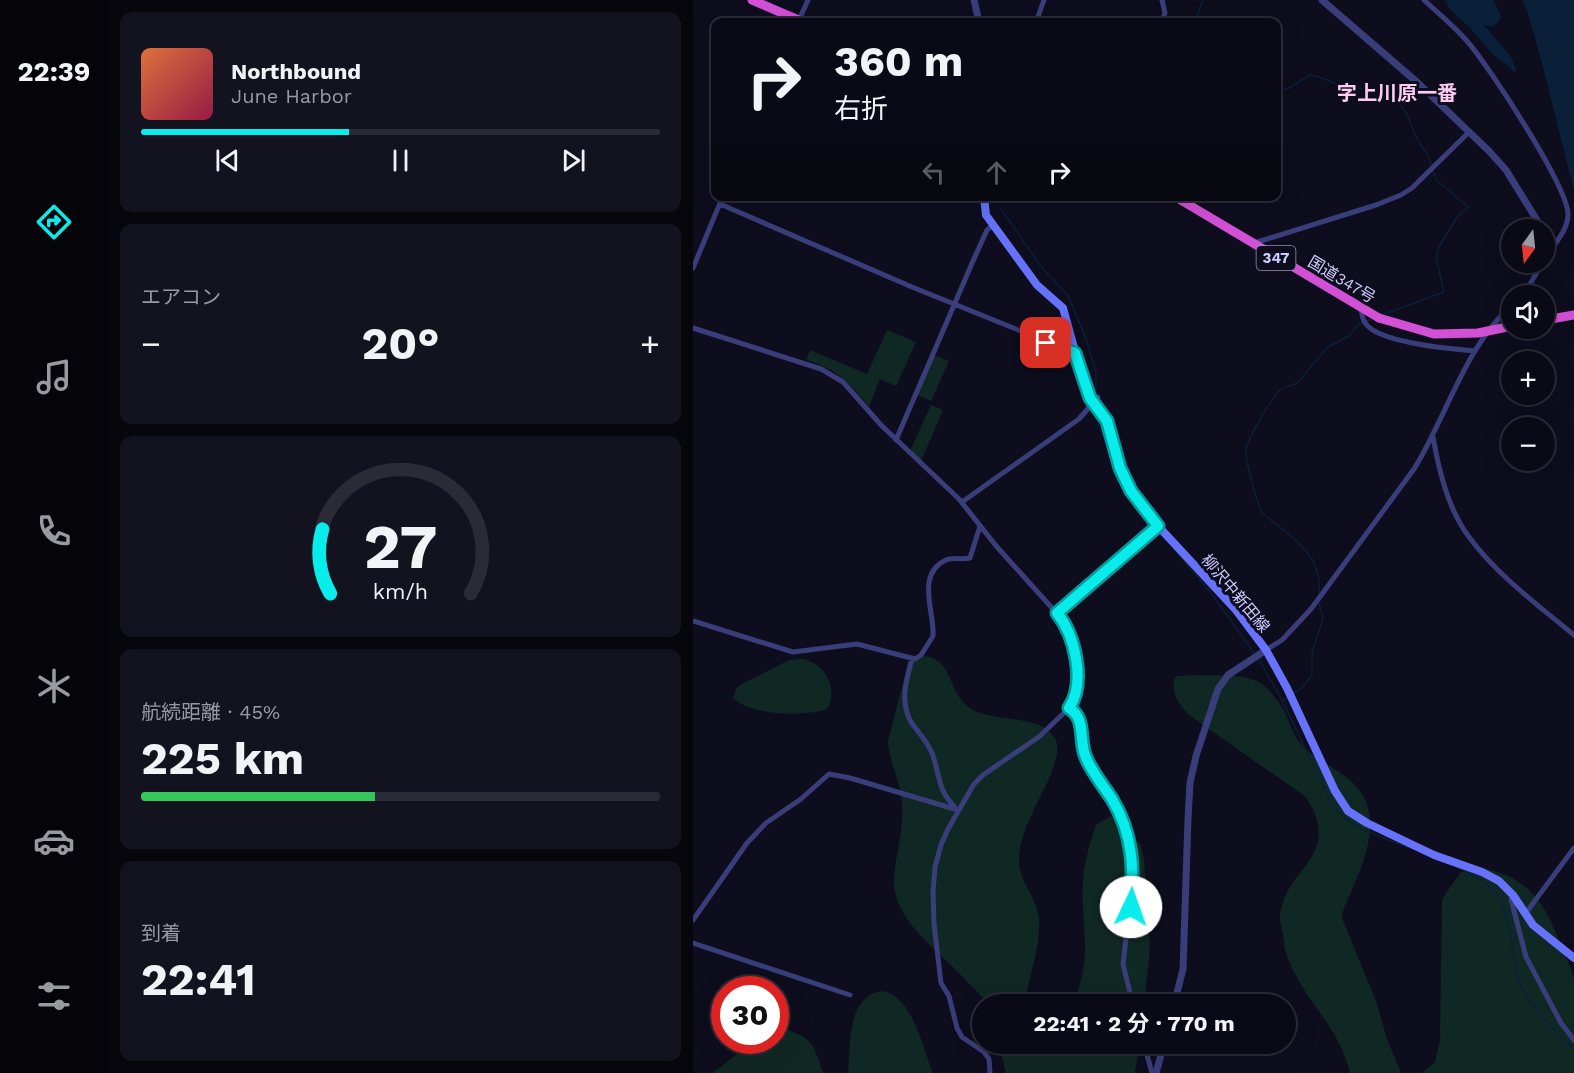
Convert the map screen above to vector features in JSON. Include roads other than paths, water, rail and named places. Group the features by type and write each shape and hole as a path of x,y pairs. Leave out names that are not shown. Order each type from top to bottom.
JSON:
{"highway":[{"path":"752,0 791,18"},
{"name":"国道347号","path":"1182,201 1361,313 1434,333 1478,333 1501,328"},
{"path":"1555,318 1574,315"}],"main road":[{"name":"柳沢中新田線","path":"985,201 986,215 1037,285 1063,308 1083,380 1107,421 1120,468 1131,491 1158,526 1236,610 1287,688 1335,791 1348,811 1367,824 1434,855 1482,872 1499,881 1513,896 1533,925 1574,958"}],"street":[{"path":"801,18 808,0"},
{"path":"974,0 978,18"},
{"path":"1038,18 1044,0"},
{"path":"1162,0 1165,13 1163,18"},
{"path":"1321,0 1411,76 1469,132 1506,170 1537,219"},
{"path":"1424,0 1467,41 1553,171 1565,199 1568,215 1565,227 1555,242"},
{"path":"1253,244 1376,205 1412,188 1469,132"},
{"path":"693,268 721,201"},
{"path":"720,204 912,287 1075,353"},
{"path":"896,440 954,303 987,230 993,225"},
{"path":"1361,313 1368,327 1374,331 1400,339 1475,351"},
{"path":"1176,994 1182,969 1190,783 1196,756 1218,689 1228,675 1282,640 1324,593 1414,469 1475,351 1501,315"},
{"path":"693,328 831,374 843,382 896,440 962,502 1008,560 1057,613 1071,639 1077,672 1078,690 1075,699 1069,708 1040,736 983,775 974,784 958,810 937,856 933,892 941,983 949,996 957,1028 967,1041 984,1052 989,1059 990,1073"},
{"path":"962,502 1079,419 1096,400"},
{"path":"1433,436 1445,490 1469,537 1524,592 1574,635"},
{"path":"693,621 793,652 857,644 912,658 921,655 933,636 928,596 932,574 939,565 947,560 970,558 980,526"},
{"path":"1057,613 1158,526"},
{"path":"912,658 904,686 910,720 930,749 941,790 958,810"},
{"path":"1069,708 1077,716 1085,756 1120,812 1129,840 1132,887 1123,964 1130,994"},
{"path":"693,920 747,843 766,823 801,799 829,774 958,810"},
{"path":"1525,914 1574,848"},
{"path":"1513,896 1511,899 1526,957 1561,1023 1574,1040"},
{"path":"693,943 850,995"},
{"path":"1147,1054 1154,1073"},
{"path":"1154,1073 1161,1054"}],"water":[{"path":"1444,0 1493,0 1501,16 1492,27 1484,25 1509,54 1517,71 1514,72 1493,55"},
{"path":"1522,0 1574,0 1574,191 1542,63"}],"waterway":[{"path":"1196,18 1203,0"},
{"path":"1281,90 1287,89 1310,75 1326,79 1337,85 1371,90 1399,103 1428,156 1436,180 1468,207 1457,217 1439,247 1436,258 1444,292 1382,315"},
{"path":"1001,209 1040,265 1068,296 1085,336 1096,372 1096,397"},
{"path":"1319,593 1316,566 1310,556 1302,546 1262,513 1251,478 1246,450 1261,418 1278,393 1299,381 1328,347 1349,336 1359,324 1372,319"},
{"path":"1095,417 1122,484 1151,522"},
{"path":"1174,549 1211,593 1255,654"},
{"path":"1292,694 1302,688 1312,675 1312,652 1323,619 1319,603"},
{"path":"1258,658 1282,700 1333,807 1350,822 1413,849"},
{"path":"1282,702 1288,697"},
{"path":"1456,867 1474,875 1486,884 1502,903 1509,927 1518,979 1523,990 1543,1017 1574,1049"}],"district":[{"name":"字上川原一番","path":"1397,93"}]}
